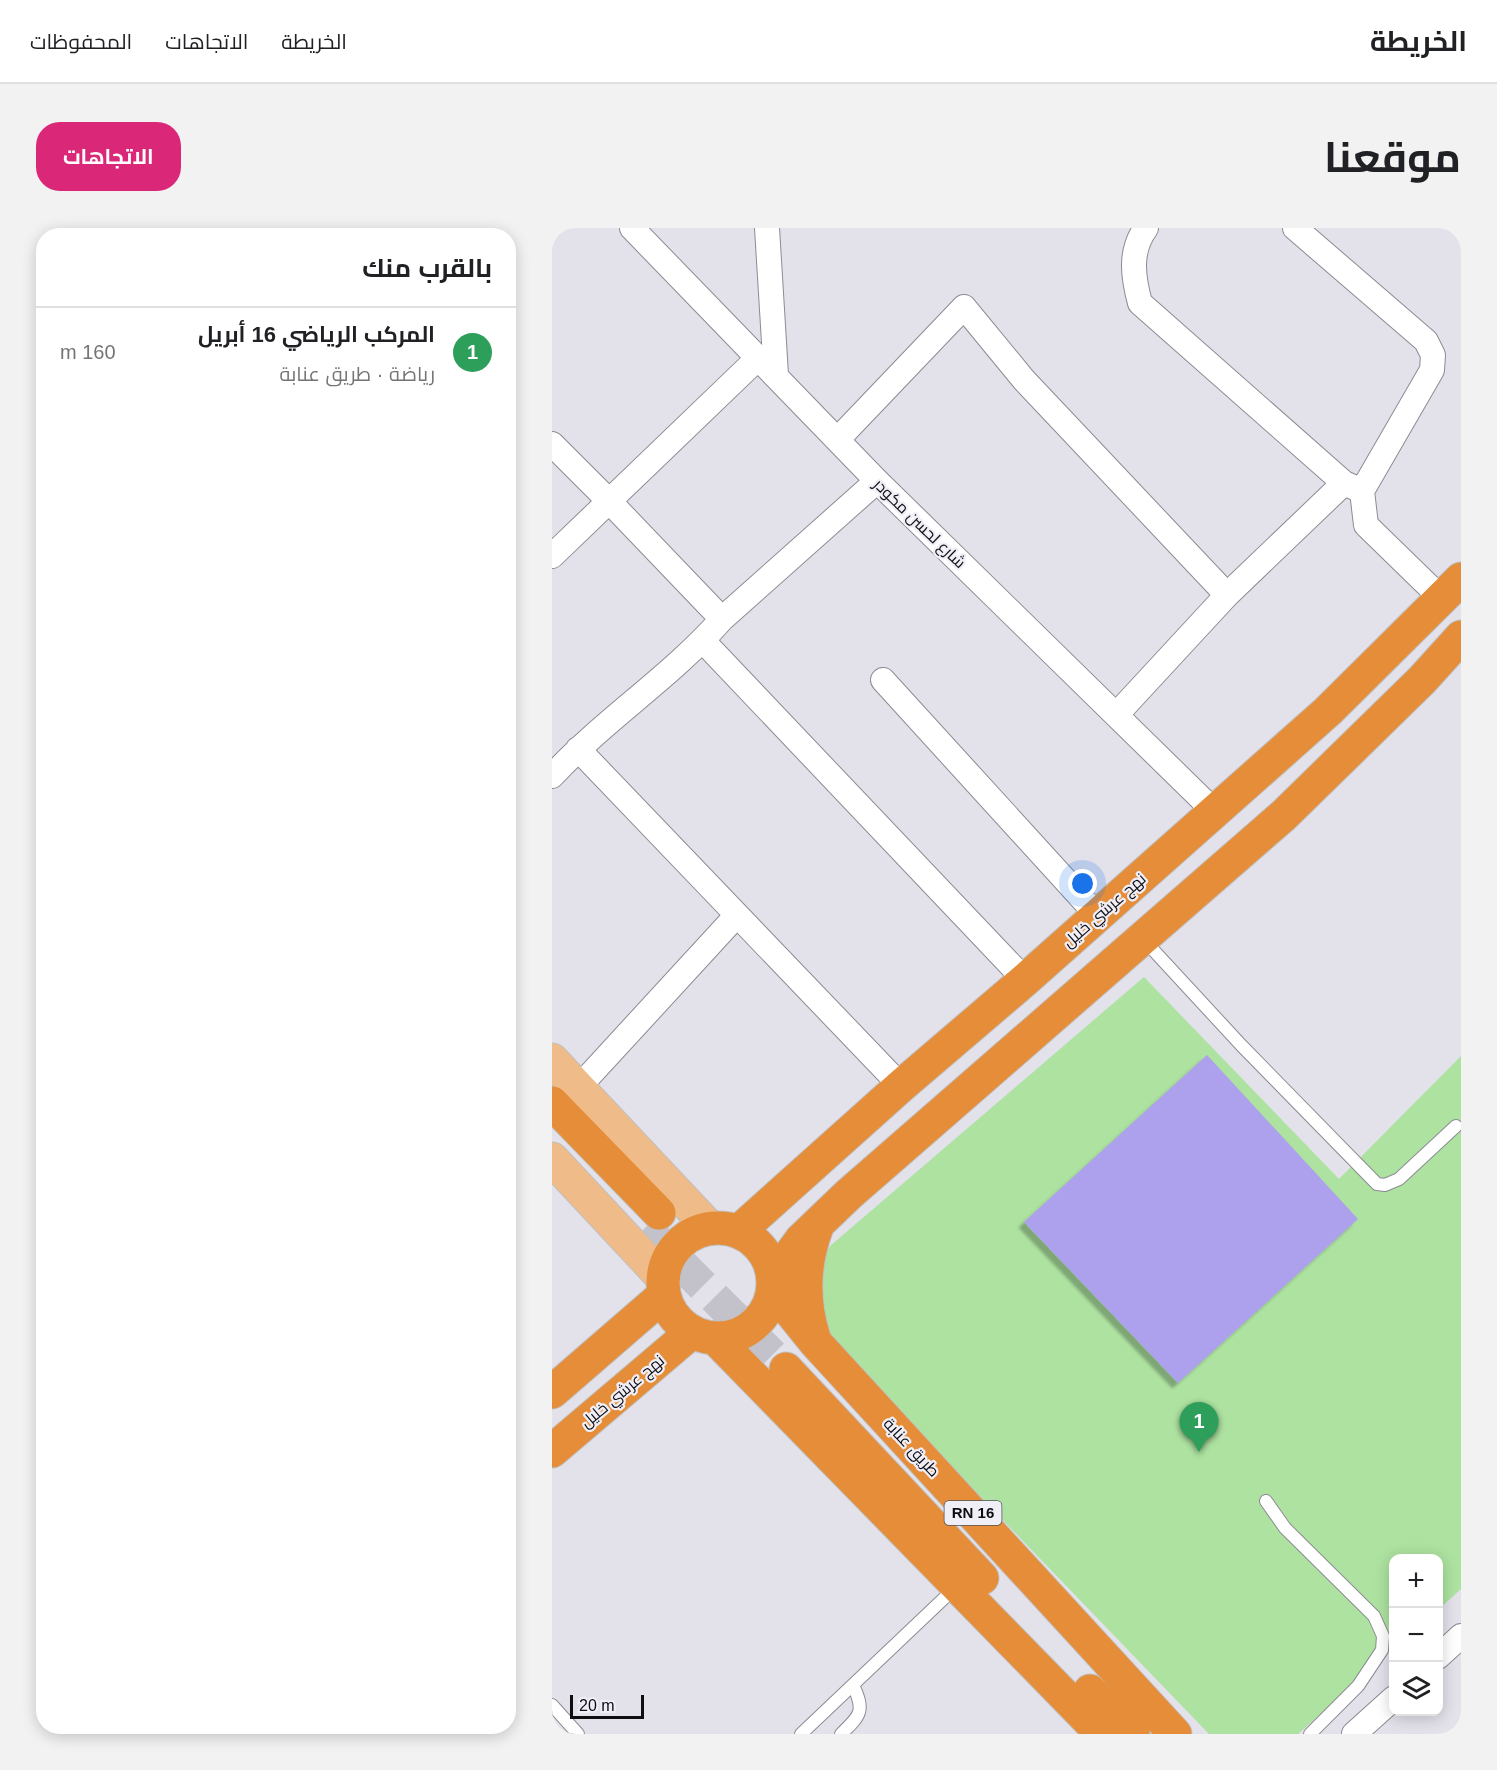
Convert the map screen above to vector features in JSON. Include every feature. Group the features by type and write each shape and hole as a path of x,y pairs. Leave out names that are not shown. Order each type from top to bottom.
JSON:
{"highway":[{"name":"نهج عرشي خليل","path":"724,1230 901,1086 1098,916 1328,711 1452,589"},
{"path":"704,1335 729,1337 753,1325 766,1310 773,1284 801,1240 849,1194 1284,815 1422,680 1461,637"},
{"path":"552,1130 652,1221 565,1095"},
{"path":"800,1355 809,1323 805,1283 811,1243 818,1224"},
{"path":"773,1284 766,1255 749,1238 724,1230 696,1232 678,1245 666,1263 663,1286 670,1310 680,1323 704,1335 743,1368 1102,1734"},
{"name":"طريق عنابة","path":"773,1284 800,1355 1016,1615 1133,1734"},
{"path":"552,1392 663,1286"},
{"name":"نهج عرشي خليل","path":"552,1451 653,1365 704,1335"},
{"path":"653,1365 681,1353 704,1351 725,1357 743,1368"},
{"name":"طريق عنابة","path":"800,1355 1027,1605 1157,1734"},
{"name":"طريق عنابة","path":"800,1355 1175,1734"}],"main road":[{"path":"552,1060 565,1095 724,1230"},
{"path":"552,1159 663,1286"}],"street":[{"name":"شارع لحسن مكودر","path":"632,228 877,481 1215,812"},
{"path":"767,228 776,375"},
{"path":"1146,228 1137,240 1133,277 1140,303 1165,327 1353,487 1366,525 1452,589"},
{"path":"1116,714 1227,595 1353,487 1432,370 1433,355 1426,340 1295,228"},
{"path":"838,439 964,307 1024,380 1227,595"},
{"path":"552,556 757,358"},
{"path":"552,444 722,619"},
{"path":"877,481 722,619 703,641 562,757 737,915 901,1086"},
{"path":"703,641 1025,980"},
{"path":"883,680 1098,916"},
{"path":"565,1095 737,915"},
{"path":"1443,1652 1461,1636"},
{"path":"1354,1734 1389,1702"}],"lane":[{"path":"1143,939 1241,1045 1377,1184 1385,1185 1399,1179 1456,1126"},
{"path":"1266,1501 1285,1527 1374,1616 1383,1636 1382,1650 1358,1686 1310,1734"},
{"path":"801,1734 958,1585"},
{"path":"841,1734 859,1714 861,1706 853,1685"},
{"path":"552,1705 578,1734"}],"green space":[{"path":"1144,977 1339,1179 1461,1056 1461,1589 1443,1605 1443,1554 1389,1554 1389,1653 1298,1734 1209,1734 834,1345 822,1322 816,1269 830,1246"}],"building":[{"path":"1207,1055 1358,1219 1178,1383 1024,1222"}],"tunnel":[{"path":"645,1228 786,1369"}],"place":[{"name":"المركب الرياضي 16 أبريل","path":"1199,1452"}]}
